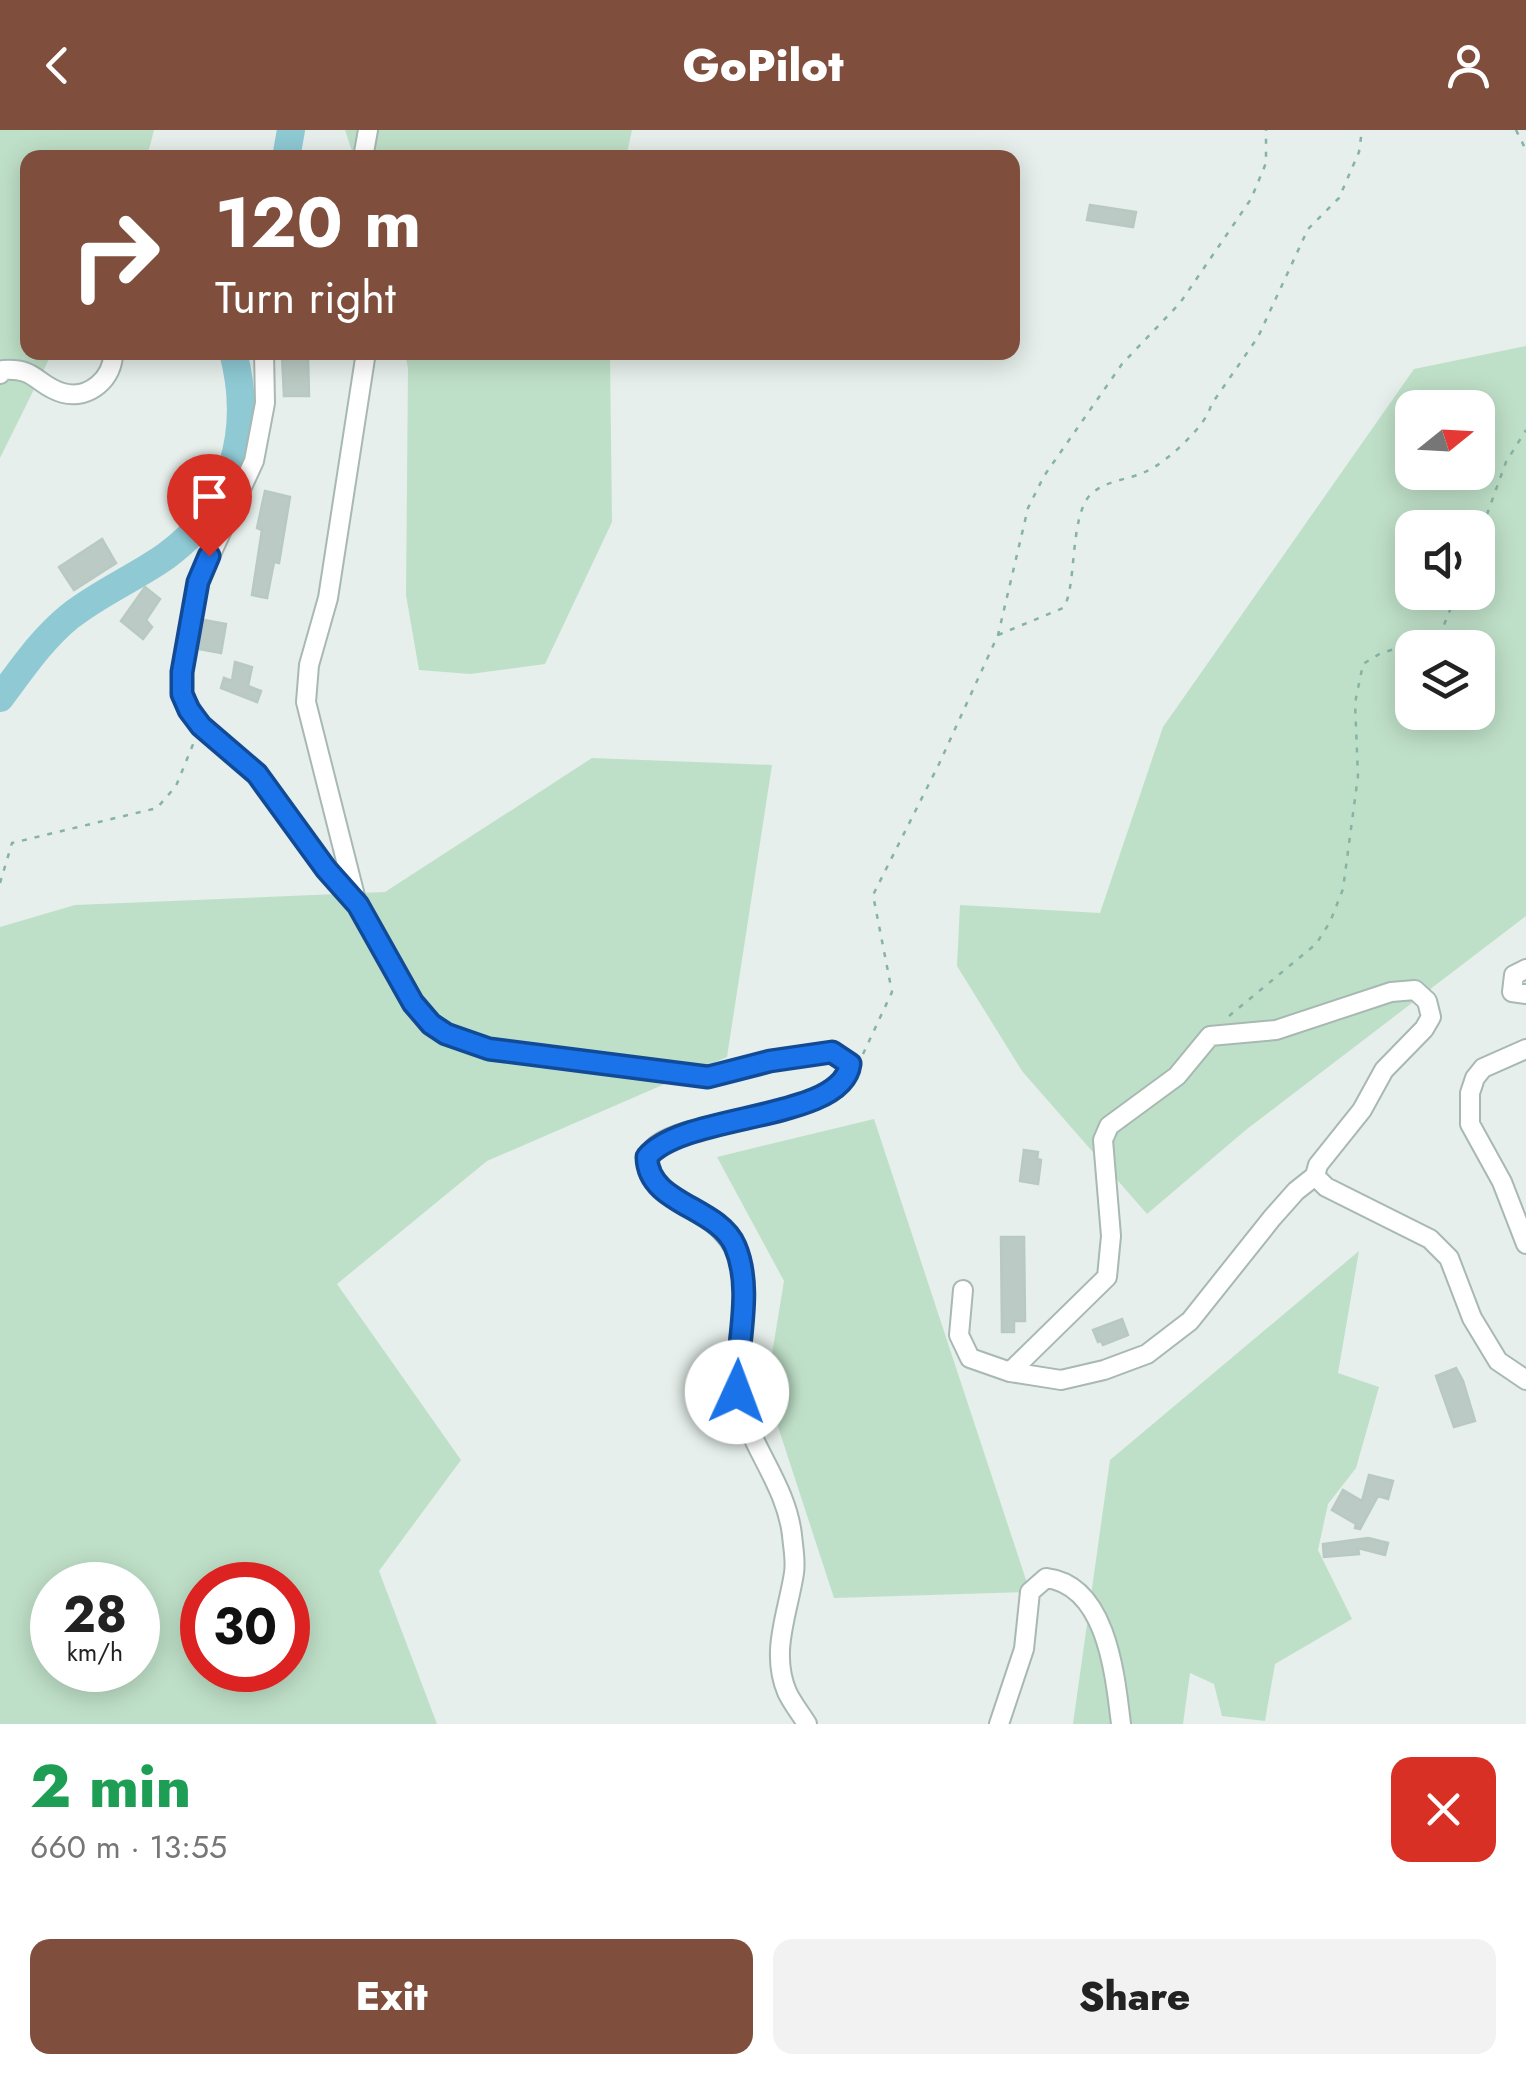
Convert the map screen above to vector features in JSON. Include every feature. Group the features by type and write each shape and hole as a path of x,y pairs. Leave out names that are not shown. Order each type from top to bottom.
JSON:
{"street":[{"path":"0,374 3,370 21,368 63,393 86,393 101,384 114,360"},
{"path":"264,360 265,403 254,462 198,582 182,672 182,694 201,726 257,774 326,869 358,905 413,1003 446,1034 489,1049 708,1077 770,1061 832,1052 850,1064 849,1073 837,1087 815,1098 779,1112 692,1130 657,1145 647,1157 647,1171 656,1184 718,1224 734,1243 744,1276 737,1392 748,1430 788,1508 795,1569 781,1630 780,1668 788,1694 807,1724"},
{"path":"358,905 306,702 310,665 331,580 366,360"},
{"path":"1526,969 1514,975 1510,983 1512,992 1526,994"},
{"path":"963,1290 960,1335 970,1358 1010,1372 1061,1380 1147,1354 1190,1321 1272,1218 1315,1176 1318,1164 1362,1110 1384,1070 1424,1030 1431,1017 1428,1001 1415,990 1391,992 1276,1030 1210,1036 1177,1076 1110,1126 1103,1140 1111,1236 1107,1278 1010,1372"},
{"path":"1526,1049 1484,1068 1475,1078 1470,1093 1470,1124 1502,1182 1526,1244"},
{"path":"1315,1176 1326,1188 1430,1239 1448,1258 1472,1318 1498,1361 1526,1380"},
{"path":"999,1724 1024,1650 1030,1592 1046,1578 1064,1580 1080,1591 1089,1607 1113,1656 1122,1724"}],"path":[{"path":"850,1064 862,1057 892,992 873,895 998,634 1028,508 1044,476 1122,364 1180,303 1251,199 1266,162 1266,130"},
{"path":"998,634 1062,608 1069,601 1071,561 1085,501 1094,491 1148,471 1169,456 1209,415 1211,404 1258,336 1308,228 1339,198 1359,152 1362,130"},
{"path":"1516,130 1526,150"},
{"path":"1488,510 1506,462 1526,430"},
{"path":"1210,1036 1234,1011 1316,944 1330,922 1343,889 1358,776 1356,702 1363,664 1381,653 1433,638 1450,610"},
{"path":"0,884 12,843 157,808 176,786 201,726"}],"green space":[{"path":"0,130 154,130 149,150 20,150 20,360 49,360 0,458"},
{"path":"345,130 632,130 628,150 352,150"},
{"path":"1526,346 1526,916 1247,1129 1147,1214 1022,1071 957,966 960,905 1100,913 1163,727 1395,396 1395,490 1495,490 1495,390 1399,390 1414,369"},
{"path":"406,360 610,360 612,522 545,664 470,674 419,670 406,595"},
{"path":"592,758 772,765 727,1057 487,1161 337,1284 461,1460 379,1571 437,1724 0,1724 0,927 75,905 385,892"},
{"path":"874,1119 1030,1592 834,1598 766,1390 784,1281 717,1157"},
{"path":"1359,1251 1338,1373 1379,1387 1356,1468 1328,1504 1318,1550 1352,1619 1275,1664 1265,1721 1222,1716 1214,1684 1190,1673 1183,1724 1073,1724 1110,1460"}],"building":[{"path":"1090,205 1136,212 1133,227 1087,220"},
{"path":"282,360 308,360 309,396 284,396"},
{"path":"265,491 290,497 279,563 274,562 267,598 252,595 262,530 257,528"},
{"path":"102,539 116,563 74,590 59,567"},
{"path":"145,587 160,599 146,620 152,627 143,639 121,621"},
{"path":"204,620 226,624 221,653 199,649"},
{"path":"235,662 252,667 248,686 261,691 257,702 221,688 224,678 232,681"},
{"path":"1024,1150 1038,1152 1038,1184 1020,1181"},
{"path":"1001,1237 1024,1237 1025,1321 1014,1321 1014,1332 1002,1332"},
{"path":"1122,1319 1128,1335 1103,1345 1098,1342 1093,1330"},
{"path":"1456,1368 1475,1421 1454,1427 1436,1376"},
{"path":"1369,1475 1393,1481 1388,1499 1378,1496 1360,1529 1355,1528 1356,1524 1332,1510 1343,1490 1362,1501"},
{"path":"1368,1538 1388,1543 1385,1555 1358,1548 1359,1554 1324,1557 1323,1544"}],"waterway":[{"path":"287,150 291,130"},
{"path":"0,698 32,655 69,617 166,556 208,515 222,491 239,438 241,410 235,360"}],"route":[{"path":"209,556 198,582 182,672 182,694 189,710 201,726 257,774 326,869 358,905 413,1003 431,1024 446,1034 489,1049 708,1077 808,1054 832,1052 850,1064 849,1073 837,1087 815,1098 779,1112 692,1130 657,1145 647,1157 647,1171 656,1184 718,1224 734,1243 744,1276 737,1392"}]}
